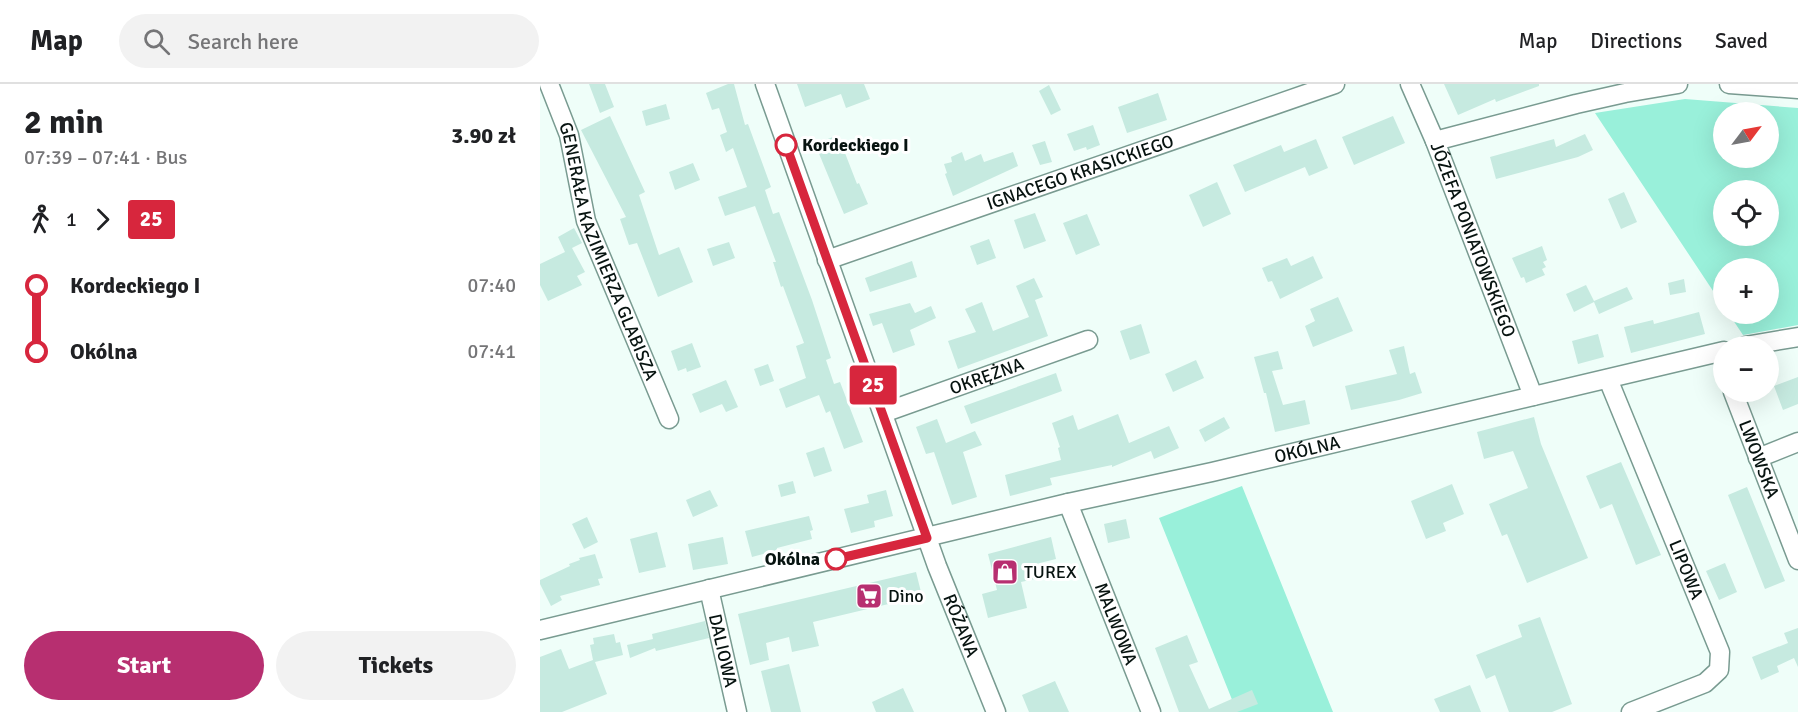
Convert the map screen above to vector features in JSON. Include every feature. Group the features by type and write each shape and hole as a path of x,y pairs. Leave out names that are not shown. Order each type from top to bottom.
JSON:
{"street":[{"name":"GENERAŁA KAZIMIERZA GLABISZA","path":"549,84 569,135 586,221 669,419"},
{"name":"RÓŻANA","path":"765,84 927,538 996,712"},
{"name":"IGNACEGO KRASICKIEGO","path":"827,261 1335,84"},
{"name":"JÓZEFA PONIATOWSKIEGO","path":"1410,84 1435,141 1533,396"},
{"path":"1435,141 1576,104 1678,84"},
{"path":"1729,84 1798,89"},
{"path":"1779,340 1798,337"},
{"name":"OKRĘŻNA","path":"883,413 1088,340"},
{"name":"OKÓLNA","path":"540,630 1068,503 1608,379 1713,359"},
{"name":"LIPOWA","path":"1608,379 1720,652 1719,670 1705,683 1669,706 1630,712"},
{"name":"LWOWSKA","path":"1737,402 1798,560"},
{"path":"1758,458 1798,442"},
{"name":"MALWOWA","path":"1068,503 1151,712"},
{"name":"DALIOWA","path":"708,589 737,712"}],"green space":[{"path":"1685,99 1723,102 1713,102 1713,168 1779,168 1779,106 1798,108 1798,325 1743,335 1736,324 1779,324 1779,258 1713,258 1713,291 1595,113"},
{"path":"1242,486 1333,712 1237,712 1159,518"}],"building":[{"path":"589,84 605,84 614,107 600,113"},
{"path":"728,84 734,84 745,125 748,124 771,187 765,190 773,214 779,212 812,300 831,358 826,360 834,384 840,382 863,442 844,449 830,411 826,413 819,395 786,408 779,389 806,378 796,346 804,343 783,286 781,287 773,262 776,262 755,206 725,216 718,197 747,187 733,148 726,152 720,135 727,132 719,108 712,110 706,93"},
{"path":"797,84 864,84 870,99 846,108 841,94 805,107"},
{"path":"1444,84 1539,84 1539,86 1496,102 1495,99 1458,115"},
{"path":"1049,85 1061,110 1051,115 1039,91"},
{"path":"1158,93 1167,120 1127,133 1118,107"},
{"path":"666,104 670,119 646,126 642,111"},
{"path":"610,116 645,192 639,195 659,255 679,247 693,282 658,297 637,243 629,245 620,219 626,217 581,130"},
{"path":"1393,116 1405,143 1354,165 1342,137"},
{"path":"1093,125 1100,145 1087,150 1086,147 1074,151 1067,134"},
{"path":"1585,134 1593,150 1578,157 1496,179 1490,157 1554,139 1556,147"},
{"path":"838,135 857,184 859,183 868,204 844,214 815,144"},
{"path":"1316,139 1328,168 1309,176 1305,167 1245,192 1233,165 1281,145 1284,152"},
{"path":"1045,141 1052,162 1040,165 1032,145"},
{"path":"962,152 965,161 981,154 984,162 1013,152 1018,166 953,196 944,164 952,162 951,157"},
{"path":"693,163 700,180 675,190 669,172"},
{"path":"1217,182 1231,214 1203,227 1189,195"},
{"path":"1624,192 1637,222 1621,229 1608,199"},
{"path":"1035,213 1046,241 1024,249 1014,220"},
{"path":"1087,214 1100,245 1076,255 1063,223"},
{"path":"574,228 582,243 572,248 585,272 577,276 582,285 548,301 540,285 540,264 565,252 558,237"},
{"path":"989,239 996,258 977,265 970,246"},
{"path":"729,242 735,258 713,266 707,249"},
{"path":"1542,246 1547,260 1543,262 1546,267 1542,269 1545,275 1526,283 1524,277 1521,278 1512,258"},
{"path":"1313,256 1323,278 1280,299 1272,281 1268,282 1262,268 1287,258 1291,266"},
{"path":"912,261 917,277 870,292 865,278"},
{"path":"1034,278 1043,297 1035,300 1048,336 958,369 948,341 976,332 965,309 982,302 993,331 1029,317 1016,286"},
{"path":"1684,279 1686,292 1670,295 1668,283"},
{"path":"1586,285 1594,301 1627,287 1633,299 1599,314 1594,302 1574,312 1566,294"},
{"path":"1338,297 1353,331 1313,347 1305,326 1315,321 1310,309"},
{"path":"910,303 915,313 931,306 936,318 910,330 915,345 893,353 882,323 873,326 869,314"},
{"path":"1699,312 1705,334 1631,353 1624,327 1653,320 1654,324"},
{"path":"1141,324 1150,353 1130,360 1120,331"},
{"path":"1598,334 1604,357 1578,364 1572,341"},
{"path":"692,343 701,367 687,372 686,368 678,371 671,351"},
{"path":"1404,346 1410,374 1415,372 1422,393 1351,410 1345,386 1397,374 1389,350"},
{"path":"1278,351 1283,369 1272,371 1283,405 1305,400 1310,424 1275,432 1266,393 1264,393 1254,357"},
{"path":"1196,360 1204,378 1173,392 1165,374"},
{"path":"768,364 774,381 760,386 754,369"},
{"path":"1056,373 1062,391 971,424 964,406"},
{"path":"1798,377 1798,404 1783,410 1779,399 1779,384"},
{"path":"726,380 738,407 726,412 722,404 700,413 692,394"},
{"path":"1118,414 1129,443 1169,426 1179,448 1154,459 1151,451 1112,467 1112,465 1050,478 1052,485 1010,496 1005,475 1061,460 1058,448 1060,447 1052,423 1073,415 1078,430"},
{"path":"1224,417 1230,428 1205,442 1199,430"},
{"path":"1534,417 1541,444 1588,558 1527,583 1507,534 1502,536 1489,504 1528,488 1513,451 1484,459 1477,432"},
{"path":"937,419 946,443 975,431 982,445 963,452 977,497 952,505 934,452 926,454 916,427"},
{"path":"824,447 832,471 814,477 806,453"},
{"path":"1621,462 1661,555 1636,565 1612,504 1600,509 1586,476"},
{"path":"793,481 796,493 781,497 778,485"},
{"path":"1452,484 1464,514 1443,523 1446,531 1426,539 1411,501"},
{"path":"1747,487 1785,581 1765,589 1728,495"},
{"path":"710,490 718,506 693,517 686,500"},
{"path":"886,490 893,516 874,521 875,527 851,533 844,509 869,503 867,495"},
{"path":"809,516 813,530 810,531 812,539 752,557 745,531"},
{"path":"587,517 598,542 584,549 572,524"},
{"path":"1126,519 1130,538 1108,543 1104,524"},
{"path":"657,532 666,567 639,573 630,539"},
{"path":"723,537 728,564 693,570 688,544"},
{"name":"TUREX","path":"1051,537 1056,559 1032,565 1035,579 1021,582 1027,608 988,618 982,594 997,590 988,554"},
{"path":"595,554 603,578 598,579 600,585 560,596 562,600 551,606 540,580 570,566 569,564 580,560 579,558"},
{"path":"1725,563 1737,592 1719,600 1706,571"},
{"path":"916,572 922,596 813,622 819,646 792,652 789,637 766,643 769,660 750,665 738,614"},
{"path":"1540,617 1572,704 1552,712 1509,712 1495,675 1486,679 1476,655 1522,637 1518,625"},
{"path":"705,621 709,638 656,651 655,648 630,658 627,645 653,639 652,634"},
{"path":"1798,628 1798,667 1794,658 1777,666 1779,672 1761,680 1752,657 1788,643 1784,633"},
{"path":"614,634 616,643 620,642 623,655 595,662 607,694 562,712 540,712 540,657 561,649 569,669 593,660 590,645 594,644 593,638"},
{"path":"1187,635 1198,662 1189,665 1209,709 1252,690 1258,704 1237,712 1179,712 1155,648"},
{"path":"789,664 801,712 771,712 761,671"},
{"path":"1055,681 1069,712 1029,712 1022,695"},
{"path":"1470,685 1481,712 1440,712 1434,699"},
{"path":"903,688 914,712 876,712 872,702"}],"bus line":[{"name":"25","path":"786,145 927,538 836,559"}],"place":[{"name":"Kordeckiego I","path":"786,145"},
{"name":"Okólna","path":"836,559"},
{"name":"TUREX","path":"1005,572"},
{"name":"Dino","path":"869,596"}]}
